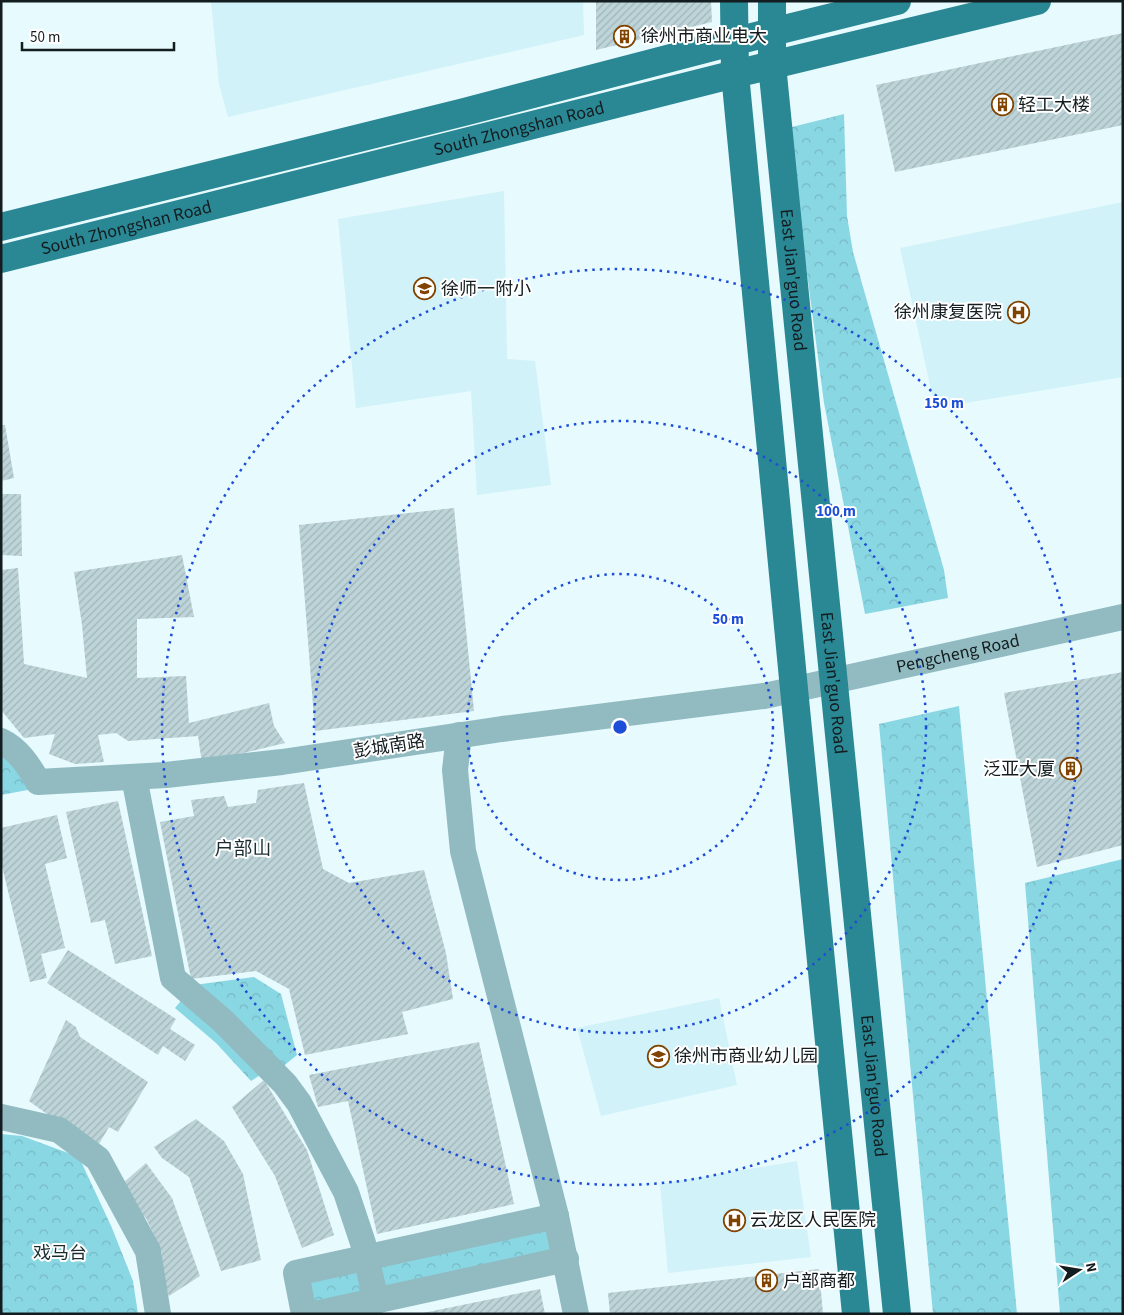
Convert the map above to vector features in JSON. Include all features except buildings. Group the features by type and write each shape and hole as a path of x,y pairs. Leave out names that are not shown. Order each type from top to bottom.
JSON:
{"main road":[{"path":"734,1 736,58 794,689 856,1314"},
{"name":"East Jian'guo Road","path":"772,1 772,50 832,680 897,1314"},
{"name":"South Zhongshan Road","path":"772,50 897,1"},
{"name":"South Zhongshan Road","path":"1,227 464,112 772,50 1037,1"},
{"name":"South Zhongshan Road","path":"1,259 736,58"}],"street":[{"name":"Pengcheng Road","path":"794,689 1123,618"},
{"name":"彭城南路","path":"1,741 9,745 28,765 38,782 166,775 282,762 459,735 764,696 794,689"},
{"path":"459,735 455,770 463,851 556,1216 576,1314"},
{"path":"134,776 173,978 223,1021 285,1084 299,1103 346,1192 367,1257 376,1301"},
{"path":"1,1117 60,1130 98,1159 148,1251 158,1314"},
{"path":"304,1314 296,1273 556,1216"},
{"path":"314,1314 566,1260"}],"shaded area":[{"path":"211,1 583,1 584,35 228,117 219,84"},
{"name":"徐师一附小","path":"504,191 507,359 535,361 551,485 477,495 471,391 356,408 338,219"},
{"name":"徐州康复医院","path":"1123,202 1123,377 935,408 900,248"},
{"name":"徐州市商业幼儿园","path":"719,998 737,1085 601,1116 577,1028"},
{"name":"云龙区人民医院","path":"797,1161 811,1257 668,1273 660,1184"}],"green space":[{"path":"844,114 847,216 853,252 944,570 948,598 865,614 824,403 788,128"},
{"path":"959,706 1017,1314 933,1314 879,724"},
{"path":"1,750 33,789 1,795"},
{"path":"1123,859 1123,1314 1060,1314 1025,883"},
{"path":"254,977 281,994 297,1055 270,1077 265,1072 251,1081 216,1043 175,1008 194,985"},
{"name":"戏马台","path":"1,1134 22,1136 79,1157 112,1228 133,1281 138,1314 1,1314"},
{"path":"549,1218 557,1261 314,1314 296,1273"}],"place":[{"name":"徐州市商业电大","path":"625,36"},
{"name":"轻工大楼","path":"1002,105"},
{"name":"徐师一附小","path":"425,289"},
{"name":"徐州康复医院","path":"1018,312"},
{"name":"泛亚大厦","path":"1071,769"},
{"name":"徐州市商业幼儿园","path":"658,1056"},
{"name":"云龙区人民医院","path":"734,1220"},
{"name":"户部商都","path":"767,1281"}],"district":[{"name":"户部山","path":"243,848"}]}
